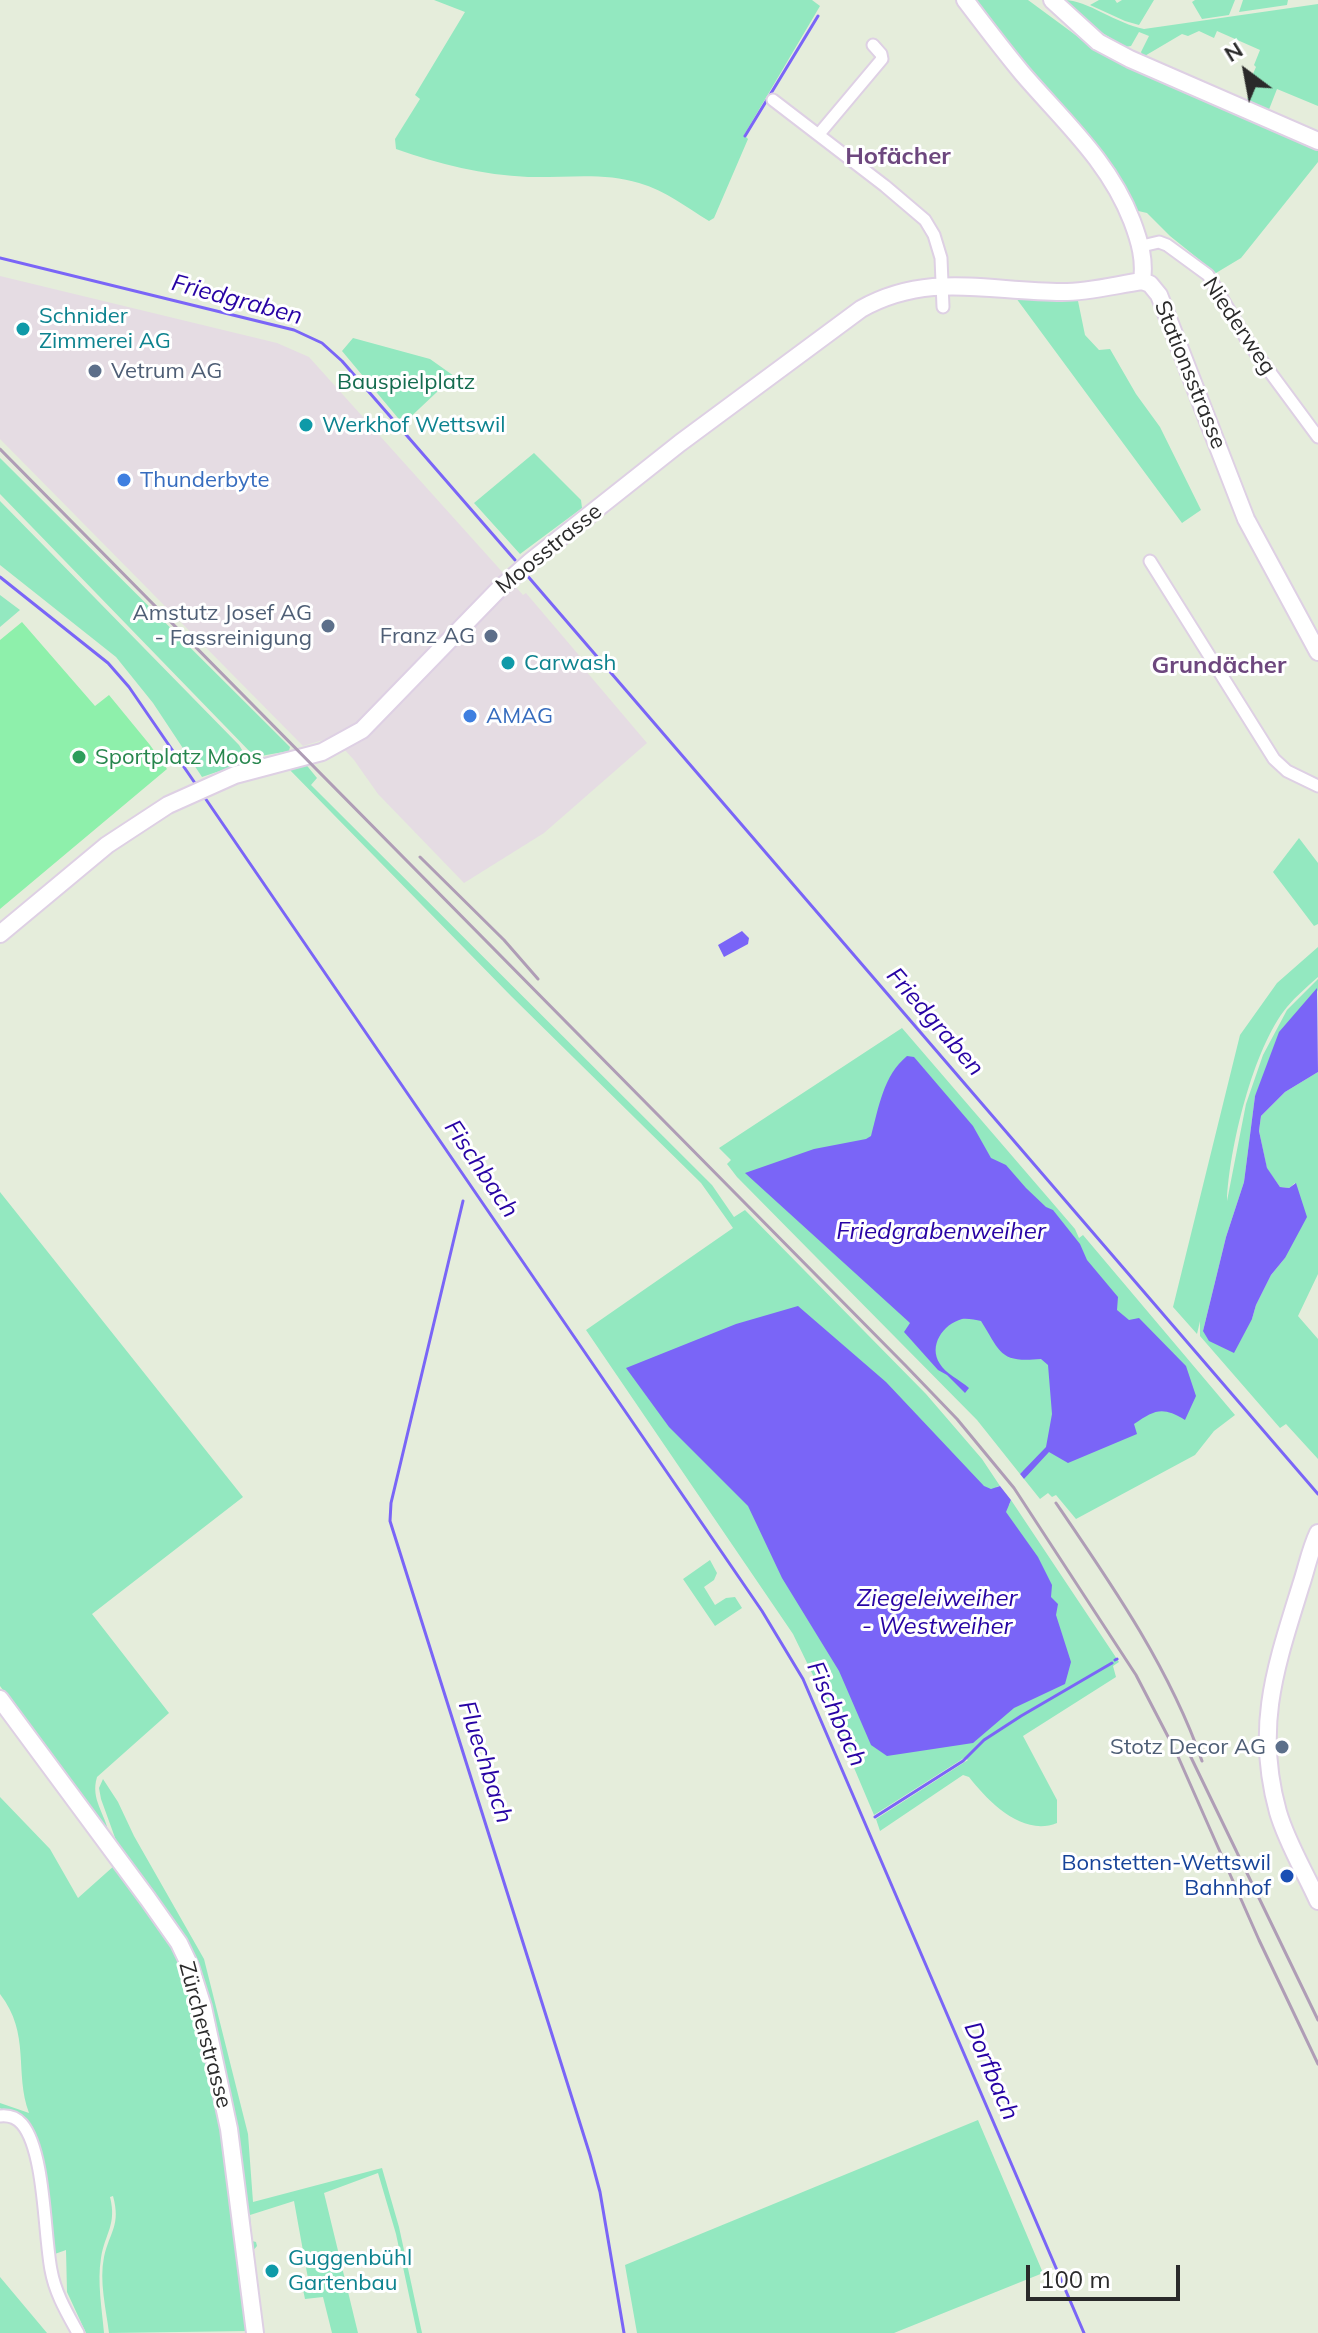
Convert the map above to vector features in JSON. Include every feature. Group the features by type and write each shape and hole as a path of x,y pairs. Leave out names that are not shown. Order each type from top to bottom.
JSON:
{"main road":[{"name":"Stationsstrasse","path":"965,0 1023,74 1096,156 1125,204 1142,246 1142,281 1150,284 1159,295 1246,519 1318,652"},
{"path":"1052,0 1098,42 1130,59 1318,141"},
{"name":"Moosstrasse","path":"0,934 107,845 148,817 235,775 322,752 346,741 373,720 513,576 680,443 861,309 891,294 940,285 1059,292 1099,291 1142,281"},
{"path":"1318,1533 1280,1648 1268,1718 1270,1768 1278,1809 1318,1900"},
{"name":"Zürcherstrasse","path":"0,1699 148,1899 179,1943 190,1966 203,2007 229,2129 255,2333"}],"street":[{"path":"819,134 882,59 873,45"},
{"path":"773,100 925,220 934,235 941,258 943,307"},
{"name":"Niederweg","path":"1142,246 1159,242 1167,245 1208,275 1250,345 1318,437"},
{"path":"1150,561 1274,759 1287,771 1318,786"},
{"path":"0,2116 8,2115 20,2121 29,2139 41,2191 51,2273 61,2303 78,2333"}],"shaded area":[{"path":"0,276 277,343 309,357 523,595 526,593 583,660 580,664 647,743 544,833 464,883 378,794 333,737 303,746 0,439"}],"green space":[{"path":"434,0 812,0 820,6 744,135 748,139 714,218 709,221 658,190 626,180 494,174 445,164 396,149 395,139 420,99 415,95 465,12"},
{"path":"971,0 1028,0 1085,42 1123,65 1318,150 1318,162 1241,258 1216,273 1147,213 1134,210 1037,81"},
{"path":"1064,0 1144,29 1318,4 1318,106 1277,89 1268,112 1246,103 1260,50 1217,31 1214,38 1199,31 1188,36 1182,34 1143,57 1141,52 1149,36 1139,32 1131,46 1125,47 1093,27"},
{"path":"1099,0 1115,0 1117,3 1122,0 1154,0 1139,25 1090,5"},
{"path":"1235,0 1229,15 1202,19 1192,2"},
{"path":"1243,0 1288,0 1287,5 1239,12"},
{"path":"1016,298 1078,301 1085,335 1099,350 1110,349 1160,427 1201,510 1182,523"},
{"name":"Bauspielplatz","path":"353,338 430,359 454,376 403,424 342,351"},
{"path":"534,453 581,500 582,508 520,554 474,503"},
{"path":"0,458 290,747 289,751 255,757 0,494"},
{"path":"0,501 239,745 247,758 246,762 202,777 153,703 116,657 0,565"},
{"path":"0,595 20,610 0,627"},
{"name":"Sportplatz Moos","path":"22,622 95,706 109,695 167,769 0,909 0,640"},
{"name":"Ziegeleiweiher - Westweiher","path":"304,762 317,778 311,785 712,1185 734,1217 745,1210 926,1394 982,1459 1000,1486 996,1487 1009,1505 1011,1500 1119,1662 1113,1666 1116,1677 1023,1736 1057,1800 1057,1823 1044,1826 1019,1821 996,1806 969,1777 963,1775 880,1831 876,1819 968,1760 964,1758 874,1815 827,1704 793,1634 586,1330 733,1228 701,1183 511,996 287,767"},
{"path":"1299,838 1318,863 1318,924 1314,926 1273,872"},
{"path":"1318,947 1318,977 1290,1003 1275,1025 1264,1047 1245,1100 1232,1155 1227,1201 1246,1104 1263,1055 1287,1010 1318,979 1318,990 1255,1096 1244,1182 1226,1237 1203,1331 1252,1319 1271,1275 1285,1258 1295,1183 1289,1188 1280,1187 1267,1169 1259,1131 1261,1116 1285,1092 1318,1072 1318,1274 1298,1316 1318,1339 1318,1459 1286,1424 1280,1428 1200,1336 1200,1321 1197,1334 1173,1307 1240,1035 1277,983"},
{"name":"Friedgrabenweiher","path":"902,1028 1075,1229 1079,1238 1083,1235 1235,1415 1214,1431 1195,1455 1076,1519 1056,1495 1052,1497 1048,1493 1040,1499 1024,1479 1027,1475 1023,1471 1020,1474 977,1420 737,1177 727,1164 731,1160 719,1148"},
{"path":"0,1192 243,1497 92,1614 169,1713 97,1777 97,1800 109,1835 0,1686"},
{"path":"710,1560 717,1573 714,1580 704,1587 715,1605 726,1598 735,1597 742,1608 715,1626 683,1579"},
{"path":"103,1779 204,1959 248,2134 253,2202 382,2168 399,2227 422,2333 417,2333 396,2234 378,2173 324,2193 358,2333 332,2333 323,2297 305,2299 302,2285 309,2284 294,2201 250,2215 252,2241 257,2246 251,2253 205,1995 118,1846 101,1799 99,1788"},
{"path":"0,1797 50,1849 78,1898 115,1865 165,1936 190,1982 225,2132 249,2331 109,2333 102,2276 116,2214 113,2196 110,2197 111,2222 100,2267 104,2333 86,2333 67,2292 66,2250 52,2255 32,2138 0,2108 0,2103 29,2113 22,2083 16,2024 0,1994"},
{"path":"978,2120 1043,2273 894,2333 637,2333 625,2265"},
{"path":"0,2277 47,2333 0,2333"}],"water":[{"path":"742,931 749,938 748,944 724,957 718,945"},
{"path":"1317,988 1318,1072 1285,1092 1261,1116 1259,1131 1267,1168 1280,1187 1289,1188 1296,1183 1307,1217 1285,1258 1271,1275 1234,1353 1209,1341 1203,1331 1226,1237 1244,1182 1255,1096 1279,1032"},
{"name":"Friedgrabenweiher","path":"907,1056 914,1057 973,1126 991,1158 1006,1165 1026,1188 1053,1210 1080,1244 1087,1260 1118,1297 1117,1310 1129,1320 1139,1318 1186,1366 1196,1396 1185,1420 1164,1411 1153,1413 1134,1424 1137,1434 1068,1463 1049,1452 1024,1479 1020,1474 1046,1447 1052,1414 1048,1365 1041,1359 1017,1359 1003,1354 981,1321 962,1319 944,1331 936,1350 942,1367 969,1388 965,1393 938,1370 904,1332 910,1323 745,1173 814,1149 871,1136 887,1082"},
{"name":"Ziegeleiweiher - Westweiher","path":"798,1306 886,1382 984,1486 991,1489 1000,1486 1011,1500 1006,1512 1038,1557 1052,1585 1051,1597 1058,1604 1056,1615 1071,1662 1065,1684 1014,1708 973,1743 887,1756 871,1745 839,1671 782,1578 748,1506 669,1427 626,1368 736,1324"}],"waterway":[{"path":"745,136 818,16"},
{"name":"Friedgraben","path":"0,258 294,330 322,343 342,361 515,560"},
{"name":"Friedgraben","path":"525,573 1318,1494"},
{"name":"Fischbach","path":"0,577 108,663 129,687 197,786"},
{"name":"Fischbach","path":"203,795 762,1611 803,1679 1084,2333"},
{"name":"Fluechbach","path":"463,1201 391,1503 390,1521 590,2155 600,2192 624,2333"},
{"name":"Fischbach","path":"875,1817 963,1761 984,1740 1112,1663"}],"railway":[{"path":"0,449 905,1365 957,1419 1014,1488 1136,1675 1176,1752 1318,2064"},
{"path":"420,857 504,940 538,979"},
{"path":"1056,1503 1138,1628 1189,1726 1202,1761"},
{"path":"1186,1747 1318,2020"}],"place":[{"name":"Schnider Zimmerei AG","path":"23,329"},
{"name":"Vetrum AG","path":"95,371"},
{"name":"Werkhof Wettswil","path":"306,425"},
{"name":"Thunderbyte","path":"124,480"},
{"name":"Amstutz Josef AG - Fassreinigung","path":"328,626"},
{"name":"Franz AG","path":"491,636"},
{"name":"Carwash","path":"508,663"},
{"name":"AMAG","path":"470,716"},
{"name":"Sportplatz Moos","path":"79,757"},
{"name":"Stotz Decor AG","path":"1282,1747"},
{"name":"Bonstetten-Wettswil Bahnhof","path":"1287,1876"},
{"name":"Guggenbühl Gartenbau","path":"272,2271"}],"district":[{"name":"Hofächer","path":"898,157"},
{"name":"Grundächer","path":"1219,666"}],"water label":[{"name":"Dorfbach","path":"991,2071"}]}
